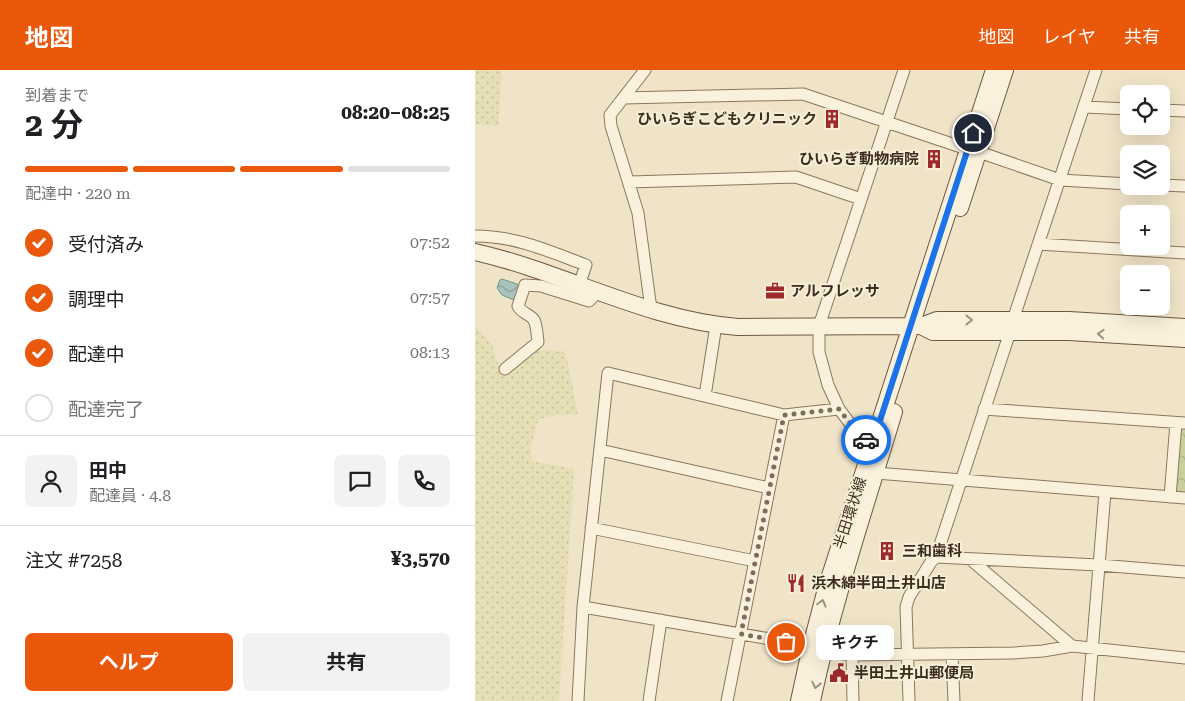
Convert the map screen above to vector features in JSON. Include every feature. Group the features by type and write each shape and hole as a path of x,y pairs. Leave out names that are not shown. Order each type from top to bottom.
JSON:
{"main road":[{"name":"半田環状線","path":"813,701 817,649 827,585 873,442 916,326 973,151 994,70"},
{"name":"半田環状線","path":"973,151 1005,70"},
{"path":"475,252 519,264 651,309 716,325 738,327 916,326 933,332 1069,320 1185,327"},
{"name":"半田環状線","path":"799,701 839,590 876,473 916,326"},
{"path":"1011,326 1069,332 1185,339"}],"street":[{"path":"645,70 610,115 611,126 638,213 651,309"},
{"path":"873,442 862,439 839,409 828,384 819,352 819,326 904,70"},
{"path":"909,701 907,607 909,597 936,557 1096,70"},
{"path":"623,98 803,94 1060,180 1120,183"},
{"path":"1084,107 1120,109"},
{"path":"1170,110 1185,111"},
{"path":"629,182 796,178 861,199"},
{"path":"1170,185 1185,186"},
{"path":"475,236 493,236 516,240 586,264 579,285"},
{"path":"1038,244 1185,253"},
{"path":"505,369 537,342 537,332 533,319 519,310 518,306 525,285 541,286 589,301 598,292"},
{"path":"705,396 716,325"},
{"path":"578,701 583,607 608,373 784,415 839,409"},
{"path":"985,408 1180,423 1169,497"},
{"path":"727,701 784,415"},
{"path":"600,450 769,488"},
{"path":"876,473 1185,498"},
{"path":"1088,701 1105,492"},
{"path":"591,528 755,561"},
{"path":"936,557 1185,572"},
{"path":"970,560 1072,646"},
{"path":"583,607 852,654 1013,653 1043,651 1072,646 1185,658"},
{"path":"649,701 661,620"},
{"path":"852,654 853,701"},
{"path":"952,654 954,701"}],"shaded area":[{"path":"475,70 502,70 498,126 475,124"},
{"path":"475,325 492,345 501,373 521,359 531,358 537,350 565,351 578,414 557,415 539,419 530,448 532,461 574,469 559,701 475,701"}],"green space":[{"path":"1182,428 1185,428 1185,493 1177,493 1174,490 1179,432"}],"water":[{"path":"502,279 517,284 520,288 514,300 502,295 497,288"}],"way so far":[{"path":"786,642 741,634 784,415 839,409 862,439 866,440"}],"place":[{"name":"ひいらぎこどもクリニック","path":"832,119"},
{"name":"ひいらぎ動物病院","path":"934,159"},
{"name":"アルフレッサ","path":"775,291"},
{"name":"三和歯科","path":"887,551"},
{"name":"浜木綿半田土井山店","path":"796,583"},
{"name":"キクチ","path":"786,642"},
{"name":"半田土井山郵便局","path":"839,673"}],"route":[{"path":"866,440 873,442 973,133"}]}
